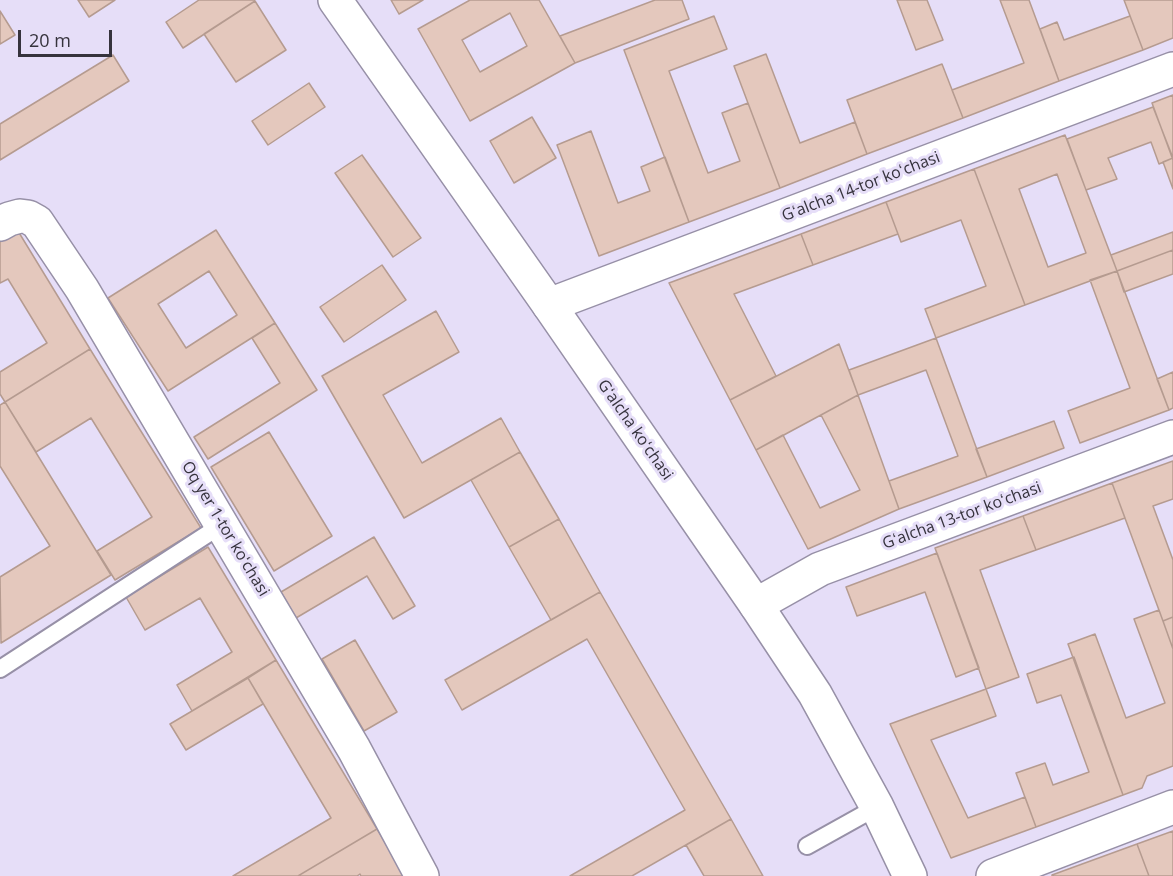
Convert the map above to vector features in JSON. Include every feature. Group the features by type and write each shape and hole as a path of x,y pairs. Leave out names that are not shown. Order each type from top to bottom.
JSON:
{"street":[{"name":"Gʻalcha koʻchasi","path":"335,0 549,305 815,693 877,807 910,876"},
{"name":"Gʻalcha 14-tor koʻchasi","path":"549,305 1173,69"},
{"name":"Oq yer 1-tor koʻchasi","path":"0,224 20,216 37,222 82,289 354,748 422,876"},
{"name":"Gʻalcha 13-tor koʻchasi","path":"756,604 820,569 1173,437"},
{"path":"993,876 1173,807"}],"lane":[{"path":"0,669 222,524"},
{"path":"807,846 877,807"}],"building":[{"path":"78,0 115,0 89,17"},
{"path":"199,0 255,1 183,48 166,22"},
{"path":"391,0 423,0 399,14"},
{"path":"470,0 539,0 575,63 470,121 418,29","holes":["510,13 527,46 480,72 462,40"]},
{"path":"655,0 682,0 689,19 575,63 560,36"},
{"path":"897,0 927,0 943,40 916,50"},
{"path":"1000,0 1029,0 1059,81 963,118 952,90 1024,63"},
{"path":"1124,0 1173,0 1173,38 1143,50"},
{"path":"255,1 286,50 236,82 204,34"},
{"path":"0,11 15,35 0,44"},
{"path":"714,16 727,49 669,71 708,173 740,161 722,113 748,103 780,188 689,222 624,50"},
{"path":"1130,16 1143,50 1059,81 1040,29 1057,22 1064,40"},
{"path":"766,54 800,143 855,122 867,154 780,188 734,66"},
{"path":"113,55 129,81 0,160 0,124"},
{"path":"942,64 963,118 867,154 847,100"},
{"path":"309,83 325,107 268,145 252,121"},
{"path":"1173,95 1173,160 1152,103"},
{"path":"1153,107 1173,158 1159,164 1151,142 1108,158 1117,179 1086,190 1067,139"},
{"path":"532,117 556,158 514,183 490,141"},
{"path":"591,131 618,203 650,191 641,167 665,157 689,222 599,256 557,145"},
{"path":"1065,135 1117,271 1025,305 974,169","holes":["1057,174 1086,253 1048,267 1019,189"]},
{"path":"362,155 421,238 393,257 335,173"},
{"path":"1173,158 1173,189 1163,162"},
{"path":"974,169 1025,305 936,338 925,309 986,286 961,220 901,242 886,202"},
{"path":"886,202 898,234 813,265 801,234"},
{"path":"216,230 275,323 168,391 108,298","holes":["209,271 237,315 186,348 158,304"]},
{"path":"18,231 90,349 5,402 0,394 0,372 47,343 8,279 0,283 0,242"},
{"path":"1173,232 1173,250 1117,271 1111,255"},
{"path":"801,234 813,265 734,294 776,376 730,400 669,283"},
{"path":"1173,250 1173,274 1124,292 1117,271"},
{"path":"382,265 406,300 344,342 320,307"},
{"path":"1117,271 1169,410 1080,443 1068,411 1130,388 1090,280"},
{"path":"436,311 459,352 383,395 422,463 501,418 520,452 404,518 322,376"},
{"path":"275,323 317,390 208,459 194,437 280,383 252,338"},
{"path":"936,338 987,477 899,509 889,481 958,456 926,370 858,395 849,370"},
{"path":"839,344 858,395 756,450 730,400"},
{"path":"90,349 201,528 115,580 97,551 152,517 91,418 36,452 5,402"},
{"path":"1173,372 1173,408 1169,410 1157,379"},
{"path":"858,395 899,509 808,549 756,450 783,435 820,508 860,490 821,415"},
{"path":"5,402 111,575 1,643 0,577 50,546 0,466 0,405"},
{"path":"1054,421 1064,448 987,477 976,449"},
{"path":"269,432 332,536 274,571 211,467"},
{"path":"520,452 559,519 509,547 471,480"},
{"path":"1173,461 1173,499 1153,506 1173,560 1173,617 1163,621 1112,483"},
{"path":"1112,483 1125,518 1036,550 1023,516"},
{"path":"1023,516 1036,550 980,570 1019,677 986,689 935,548"},
{"path":"559,519 600,592 551,620 509,547"},
{"path":"374,537 415,606 393,619 367,576 296,618 281,592"},
{"path":"208,547 276,660 192,711 177,685 232,652 200,598 145,630 126,597"},
{"path":"937,553 979,668 956,677 925,592 857,616 846,587"},
{"path":"600,592 731,819 632,876 570,876 685,810 587,639 462,710 445,680"},
{"path":"1159,610 1173,649 1173,766 1147,776 1142,788 1123,795 1068,644 1095,634 1126,718 1165,703 1134,619"},
{"path":"1173,617 1173,649 1163,621"},
{"path":"355,640 397,712 364,731 322,659"},
{"path":"1074,657 1123,795 1036,827 1016,773 1045,763 1053,785 1089,772 1061,695 1037,703 1027,674"},
{"path":"276,660 377,829 298,876 233,876 331,818 248,678"},
{"path":"248,678 263,704 186,750 170,724"},
{"path":"986,689 996,716 931,740 968,818 1025,797 1036,827 951,858 890,724"},
{"path":"731,819 763,876 704,876 686,845"},
{"path":"377,829 405,876 361,876 360,874 357,876 298,876"},
{"path":"1173,831 1173,876 1149,876 1137,844"},
{"path":"1137,844 1149,876 1052,876 1052,875"}]}
